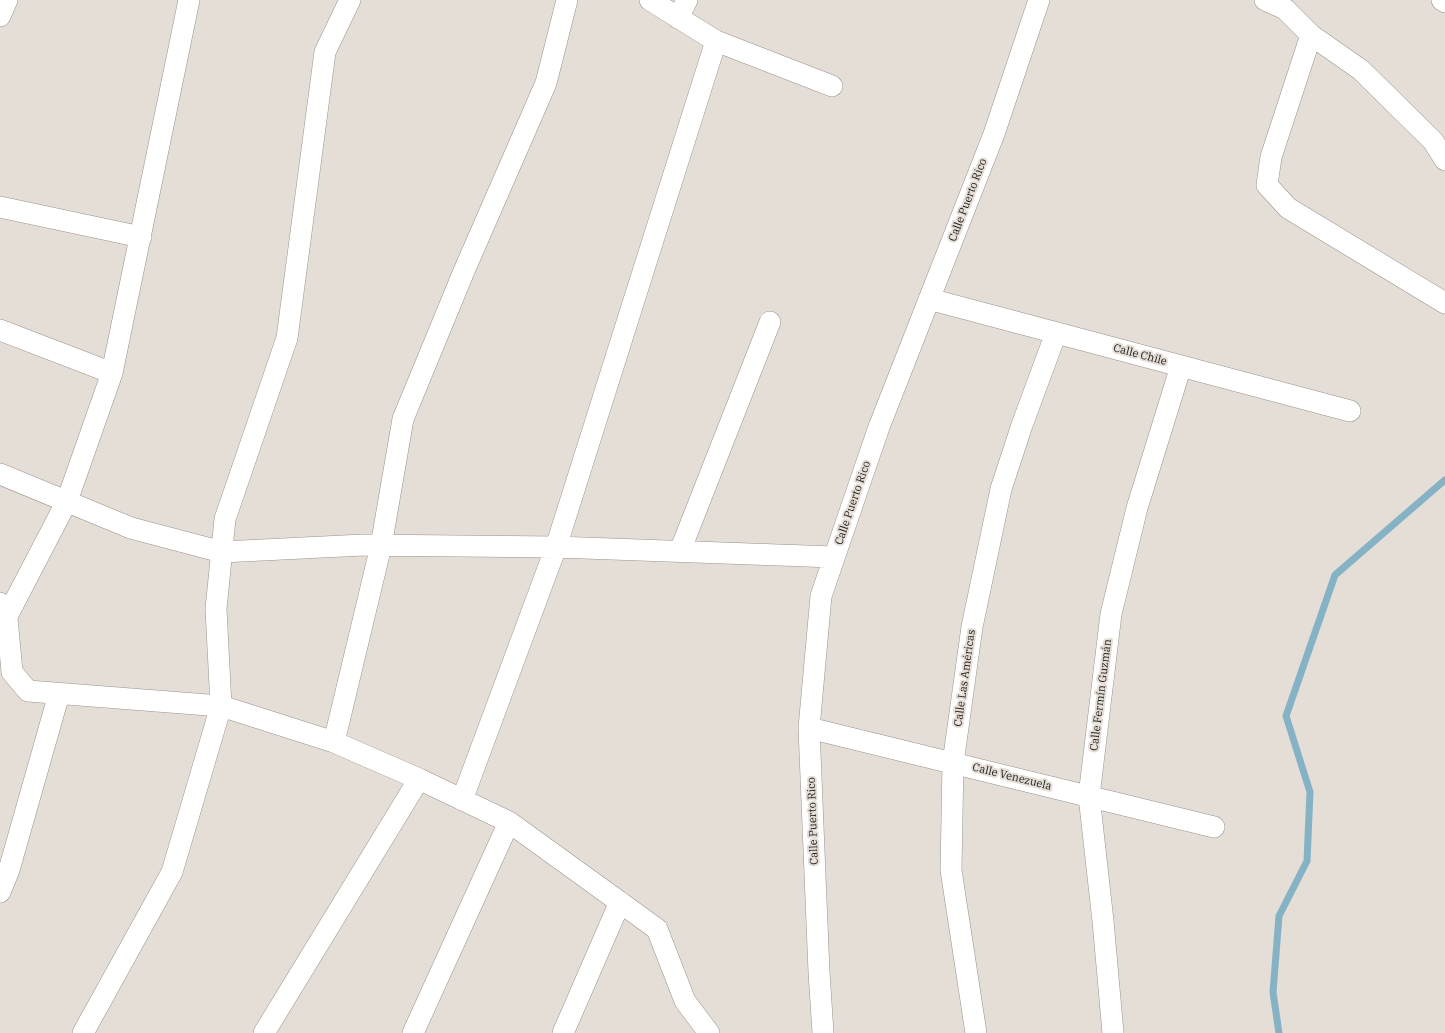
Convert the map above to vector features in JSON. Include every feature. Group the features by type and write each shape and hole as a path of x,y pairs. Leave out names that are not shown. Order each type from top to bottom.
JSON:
{"street":[{"path":"0,16 7,0"},
{"path":"189,0 112,372 67,501 2,617 12,672 28,691 221,706 334,742 419,779 509,822 657,929 685,1001 709,1033"},
{"path":"83,1033 172,872 221,706 216,609 225,519 287,338 325,52 350,0"},
{"path":"334,742 381,546 403,419 464,272 546,83 567,0"},
{"path":"650,0 683,9 716,41 832,86"},
{"name":"Calle Puerto Rico","path":"823,1033 819,972 810,728 821,596 879,427 994,134 1040,0"},
{"path":"1265,0 1284,9 1311,35 1361,70 1433,141 1445,160"},
{"path":"1311,35 1271,157 1267,185 1288,208 1445,303"},
{"path":"462,800 556,547 716,41"},
{"path":"0,207 141,237"},
{"name":"Calle Chile","path":"929,299 1350,411"},
{"path":"680,551 770,322"},
{"path":"0,330 112,372"},
{"name":"Calle Las Américas","path":"976,1033 951,870 952,762 972,627 1001,489 1022,425 1056,333"},
{"name":"Calle Fermín Guzmán","path":"1113,1033 1103,921 1089,796 1111,614 1137,508 1180,366"},
{"path":"0,474 131,528 222,552 363,545 556,547 834,557"},
{"path":"0,892 9,870 59,694"},
{"name":"Calle Venezuela","path":"810,728 1214,826"},
{"path":"264,1033 419,779"},
{"path":"413,1033 509,822"},
{"path":"563,1033 620,902"}],"waterway":[{"path":"1279,1033 1273,992 1279,916 1307,861 1310,792 1286,716 1335,575 1445,480"}]}
